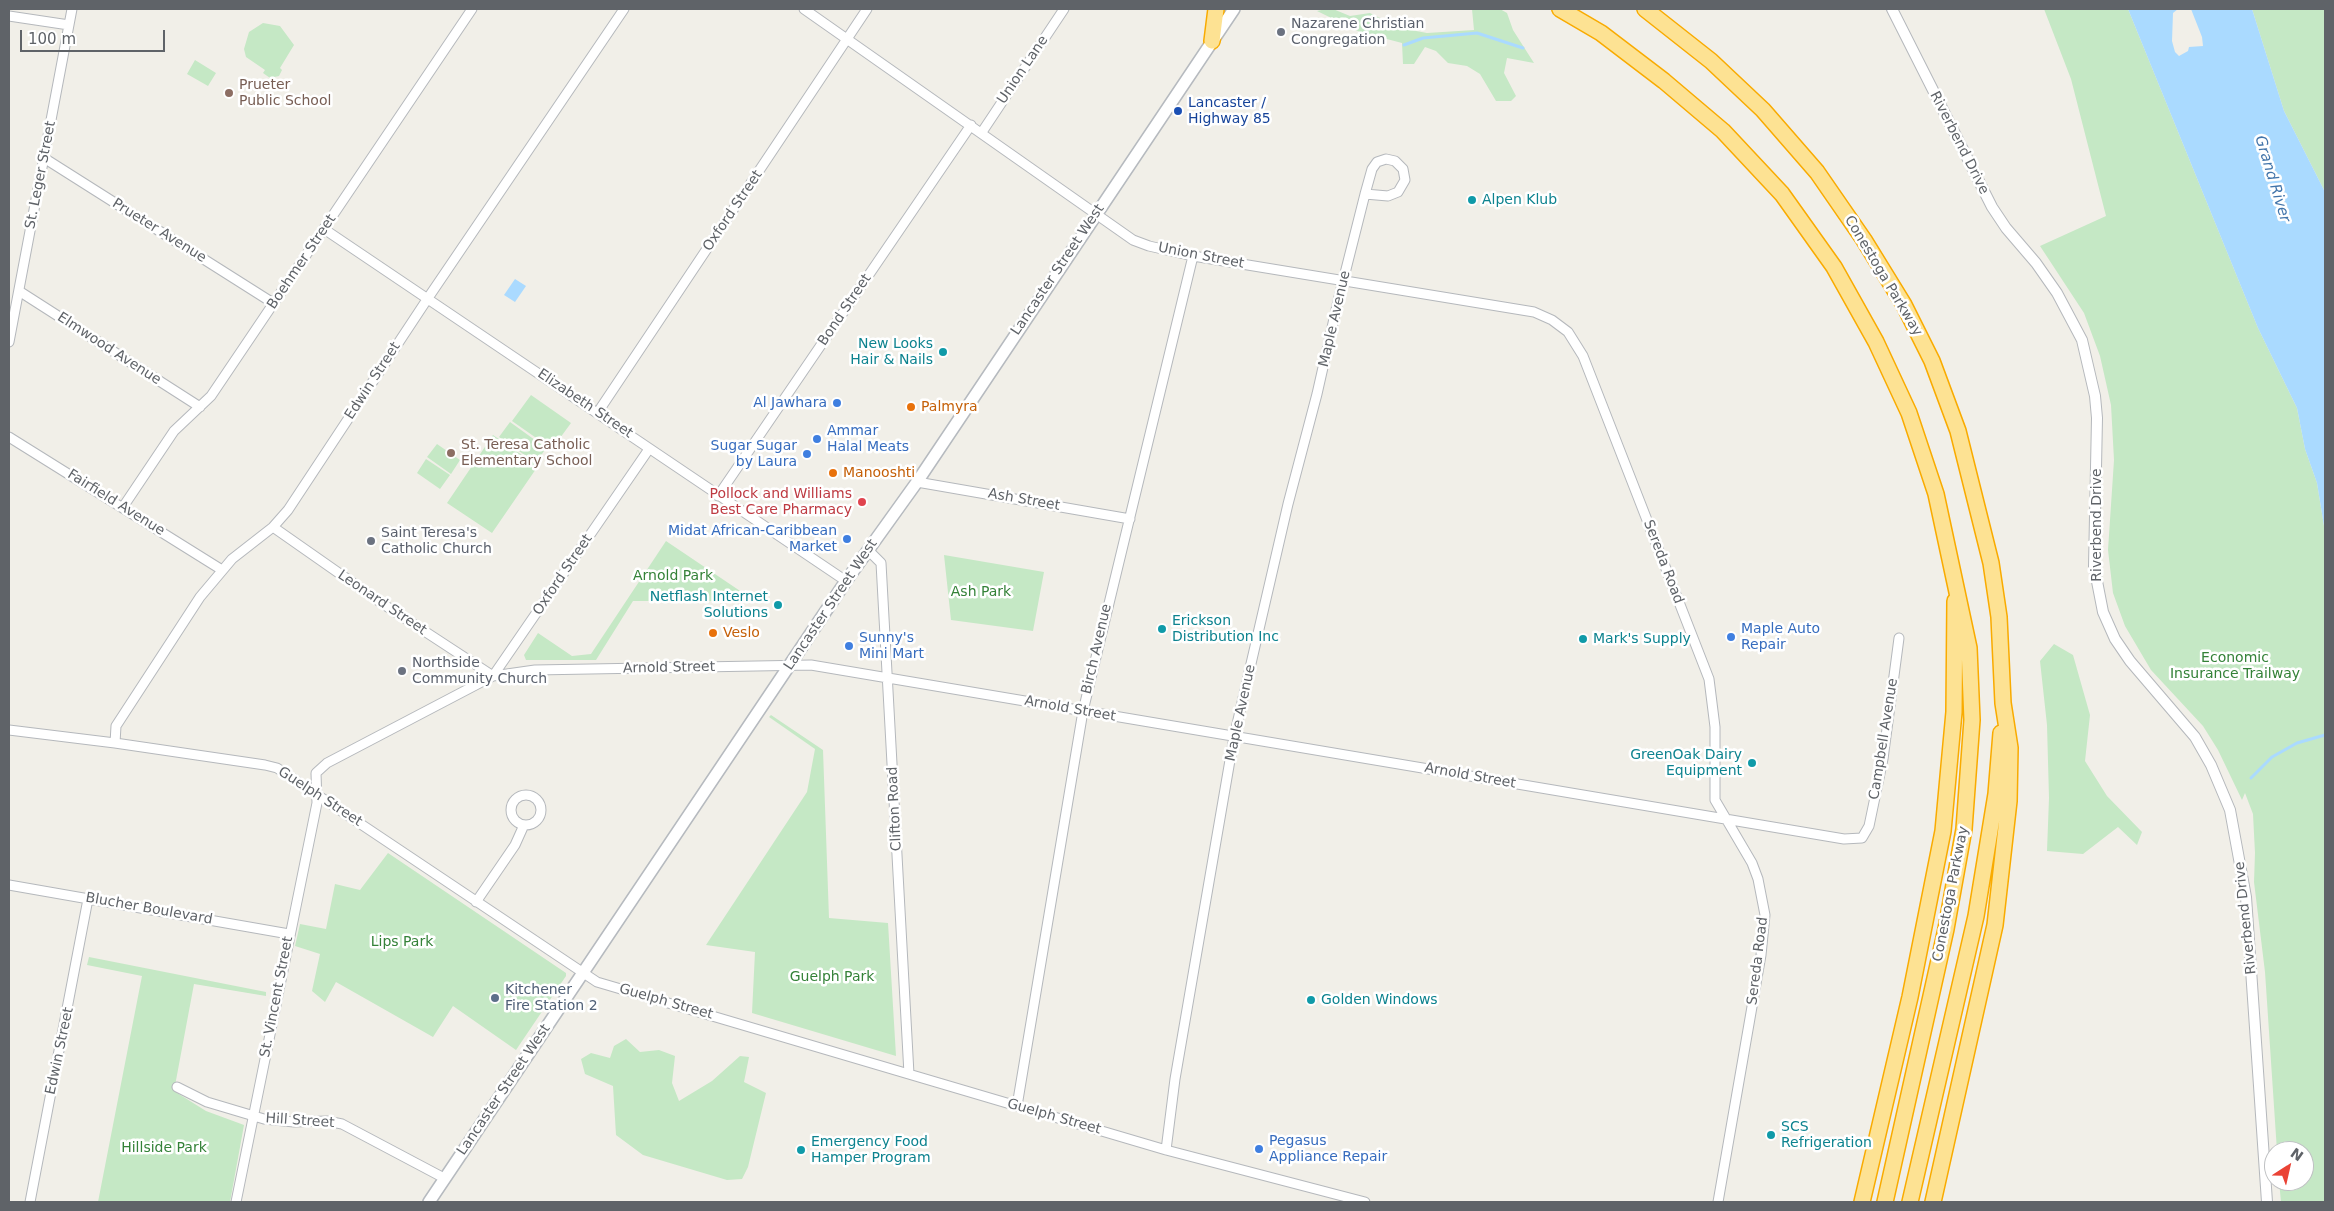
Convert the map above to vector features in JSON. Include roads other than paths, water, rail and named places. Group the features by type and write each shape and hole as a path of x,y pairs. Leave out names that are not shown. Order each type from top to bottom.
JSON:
{"highway":[{"path":"1212,41 1216,9"},
{"name":"Conestoga Parkway","path":"1560,9 1601,33 1664,81 1724,131 1782,194 1834,267 1876,342 1909,413 1936,494 1969,648 1972,720 1964,829 1946,929 1886,1202"},
{"name":"Conestoga Parkway","path":"1645,9 1711,61 1763,110 1781,130 1817,172 1908,313 1932,361 1958,431 1988,554 1999,617 2003,703 2010,748 2009,801 1995,925 1933,1202"},
{"name":"Conestoga Parkway","path":"1862,1202 1910,997 1943,831 1954,712 1953,618 1956,582"},
{"name":"Conestoga Parkway","path":"1910,1202 1976,916 1996,794 2003,703"}],"main road":[{"name":"Lancaster Street West","path":"429,1202 584,974 846,581 917,482 1234,9"}],"street":[{"name":"St. Leger Street","path":"9,342 72,9"},
{"name":"Boehmer Street","path":"123,507 174,431 211,396 472,9"},
{"name":"Edwin Street","path":"115,743 116,726 200,597 222,570 244,549 273,527 293,503 428,298 624,9"},
{"name":"Union Street","path":"804,9 972,124 1133,240 1149,246 1193,256 1534,312 1552,320 1568,332 1583,356 1607,418"},
{"name":"Oxford Street","path":"598,412 867,9"},
{"name":"Union Lane","path":"982,132 1064,9"},
{"name":"Riverbend Drive","path":"1892,9 1992,207 2052,286 2072,317 2082,340 2095,396 2097,418 2094,566 2103,612 2115,639 2130,661 2195,737 2211,765 2230,810 2246,897 2267,1202"},
{"path":"9,16 69,25"},
{"name":"Bond Street","path":"718,496 972,124"},
{"name":"Prueter Avenue","path":"44,158 273,303"},
{"name":"Maple Avenue","path":"1166,1150 1176,1079 1234,737 1288,504 1365,194 1372,169 1377,162 1386,159 1395,161 1403,169 1405,180 1398,192 1388,196 1365,194"},
{"name":"Elizabeth Street","path":"324,229 846,581"},
{"name":"Birch Avenue","path":"1016,1106 1083,711 1193,256"},
{"name":"Elmwood Avenue","path":"19,291 200,407"},
{"name":"Sereda Road","path":"1607,418 1708,678 1715,727 1715,800 1752,863 1758,879 1765,915 1762,955 1718,1202"},
{"name":"Fairfield Avenue","path":"9,437 222,570"},
{"name":"Oxford Street","path":"493,676 649,449"},
{"name":"Ash Street","path":"917,482 1130,518"},
{"name":"Leonard Street","path":"273,527 383,604 493,676"},
{"name":"Clifton Road","path":"868,550 881,562 909,1074"},
{"name":"Campbell Avenue","path":"1862,838 1869,826 1883,759 1900,638"},
{"name":"Arnold Street","path":"315,792 316,773 327,764 493,676 534,670 811,665 1728,820 1844,839 1862,838"},
{"name":"Guelph Street","path":"9,730 115,743 277,768 597,982 1166,1150 1365,1202"},
{"name":"St. Vincent Street","path":"236,1202 316,808 315,792"},
{"path":"476,902 515,845 524,825"},
{"name":"Blucher Boulevard","path":"9,885 290,934"},
{"name":"Edwin Street","path":"30,1202 88,899"},
{"name":"Hill Street","path":"178,1087 207,1102 254,1117 294,1122 327,1121 342,1124 444,1178"}],"water":[{"name":"Grand River","path":"2128,9 2178,9 2173,13 2172,41 2175,52 2179,56 2188,51 2189,47 2203,46 2202,37 2191,9 2252,9 2284,111 2325,192 2325,532 2317,483 2305,449 2297,408 2258,328"},
{"path":"515,279 526,286 515,302 504,295"}],"waterway":[{"path":"1404,45 1423,38 1477,33 1523,48"},
{"path":"2251,778 2272,757 2297,743 2325,735"}],"place":[{"name":"Nazarene Christian Congregation","path":"1281,32"},
{"name":"Prueter Public School","path":"229,93"},
{"name":"Lancaster / Highway 85","path":"1178,111"},
{"name":"Alpen Klub","path":"1472,200"},
{"name":"New Looks Hair & Nails","path":"943,352"},
{"name":"Al Jawhara","path":"837,403"},
{"name":"Palmyra","path":"911,407"},
{"name":"Ammar Halal Meats","path":"817,439"},
{"name":"St. Teresa Catholic Elementary School","path":"451,453"},
{"name":"Sugar Sugar by Laura","path":"807,454"},
{"name":"Manooshti","path":"833,473"},
{"name":"Pollock and Williams Best Care Pharmacy","path":"862,502"},
{"name":"Midat African-Caribbean Market","path":"847,539"},
{"name":"Saint Teresa's Catholic Church","path":"371,541"},
{"name":"Netflash Internet Solutions","path":"778,605"},
{"name":"Erickson Distribution Inc","path":"1162,629"},
{"name":"Veslo","path":"713,633"},
{"name":"Maple Auto Repair","path":"1731,637"},
{"name":"Mark's Supply","path":"1583,639"},
{"name":"Sunny's Mini Mart","path":"849,646"},
{"name":"Northside Community Church","path":"402,671"},
{"name":"GreenOak Dairy Equipment","path":"1752,763"},
{"name":"Kitchener Fire Station 2","path":"495,998"},
{"name":"Golden Windows","path":"1311,1000"},
{"name":"SCS Refrigeration","path":"1771,1135"},
{"name":"Pegasus Appliance Repair","path":"1259,1149"},
{"name":"Emergency Food Hamper Program","path":"801,1150"}],"park label":[{"name":"Arnold Park","path":"673,576"},
{"name":"Ash Park","path":"981,592"},
{"name":"Economic Insurance Trailway","path":"2235,666"},
{"name":"Lips Park","path":"402,942"},
{"name":"Guelph Park","path":"832,977"},
{"name":"Hillside Park","path":"164,1148"}]}
